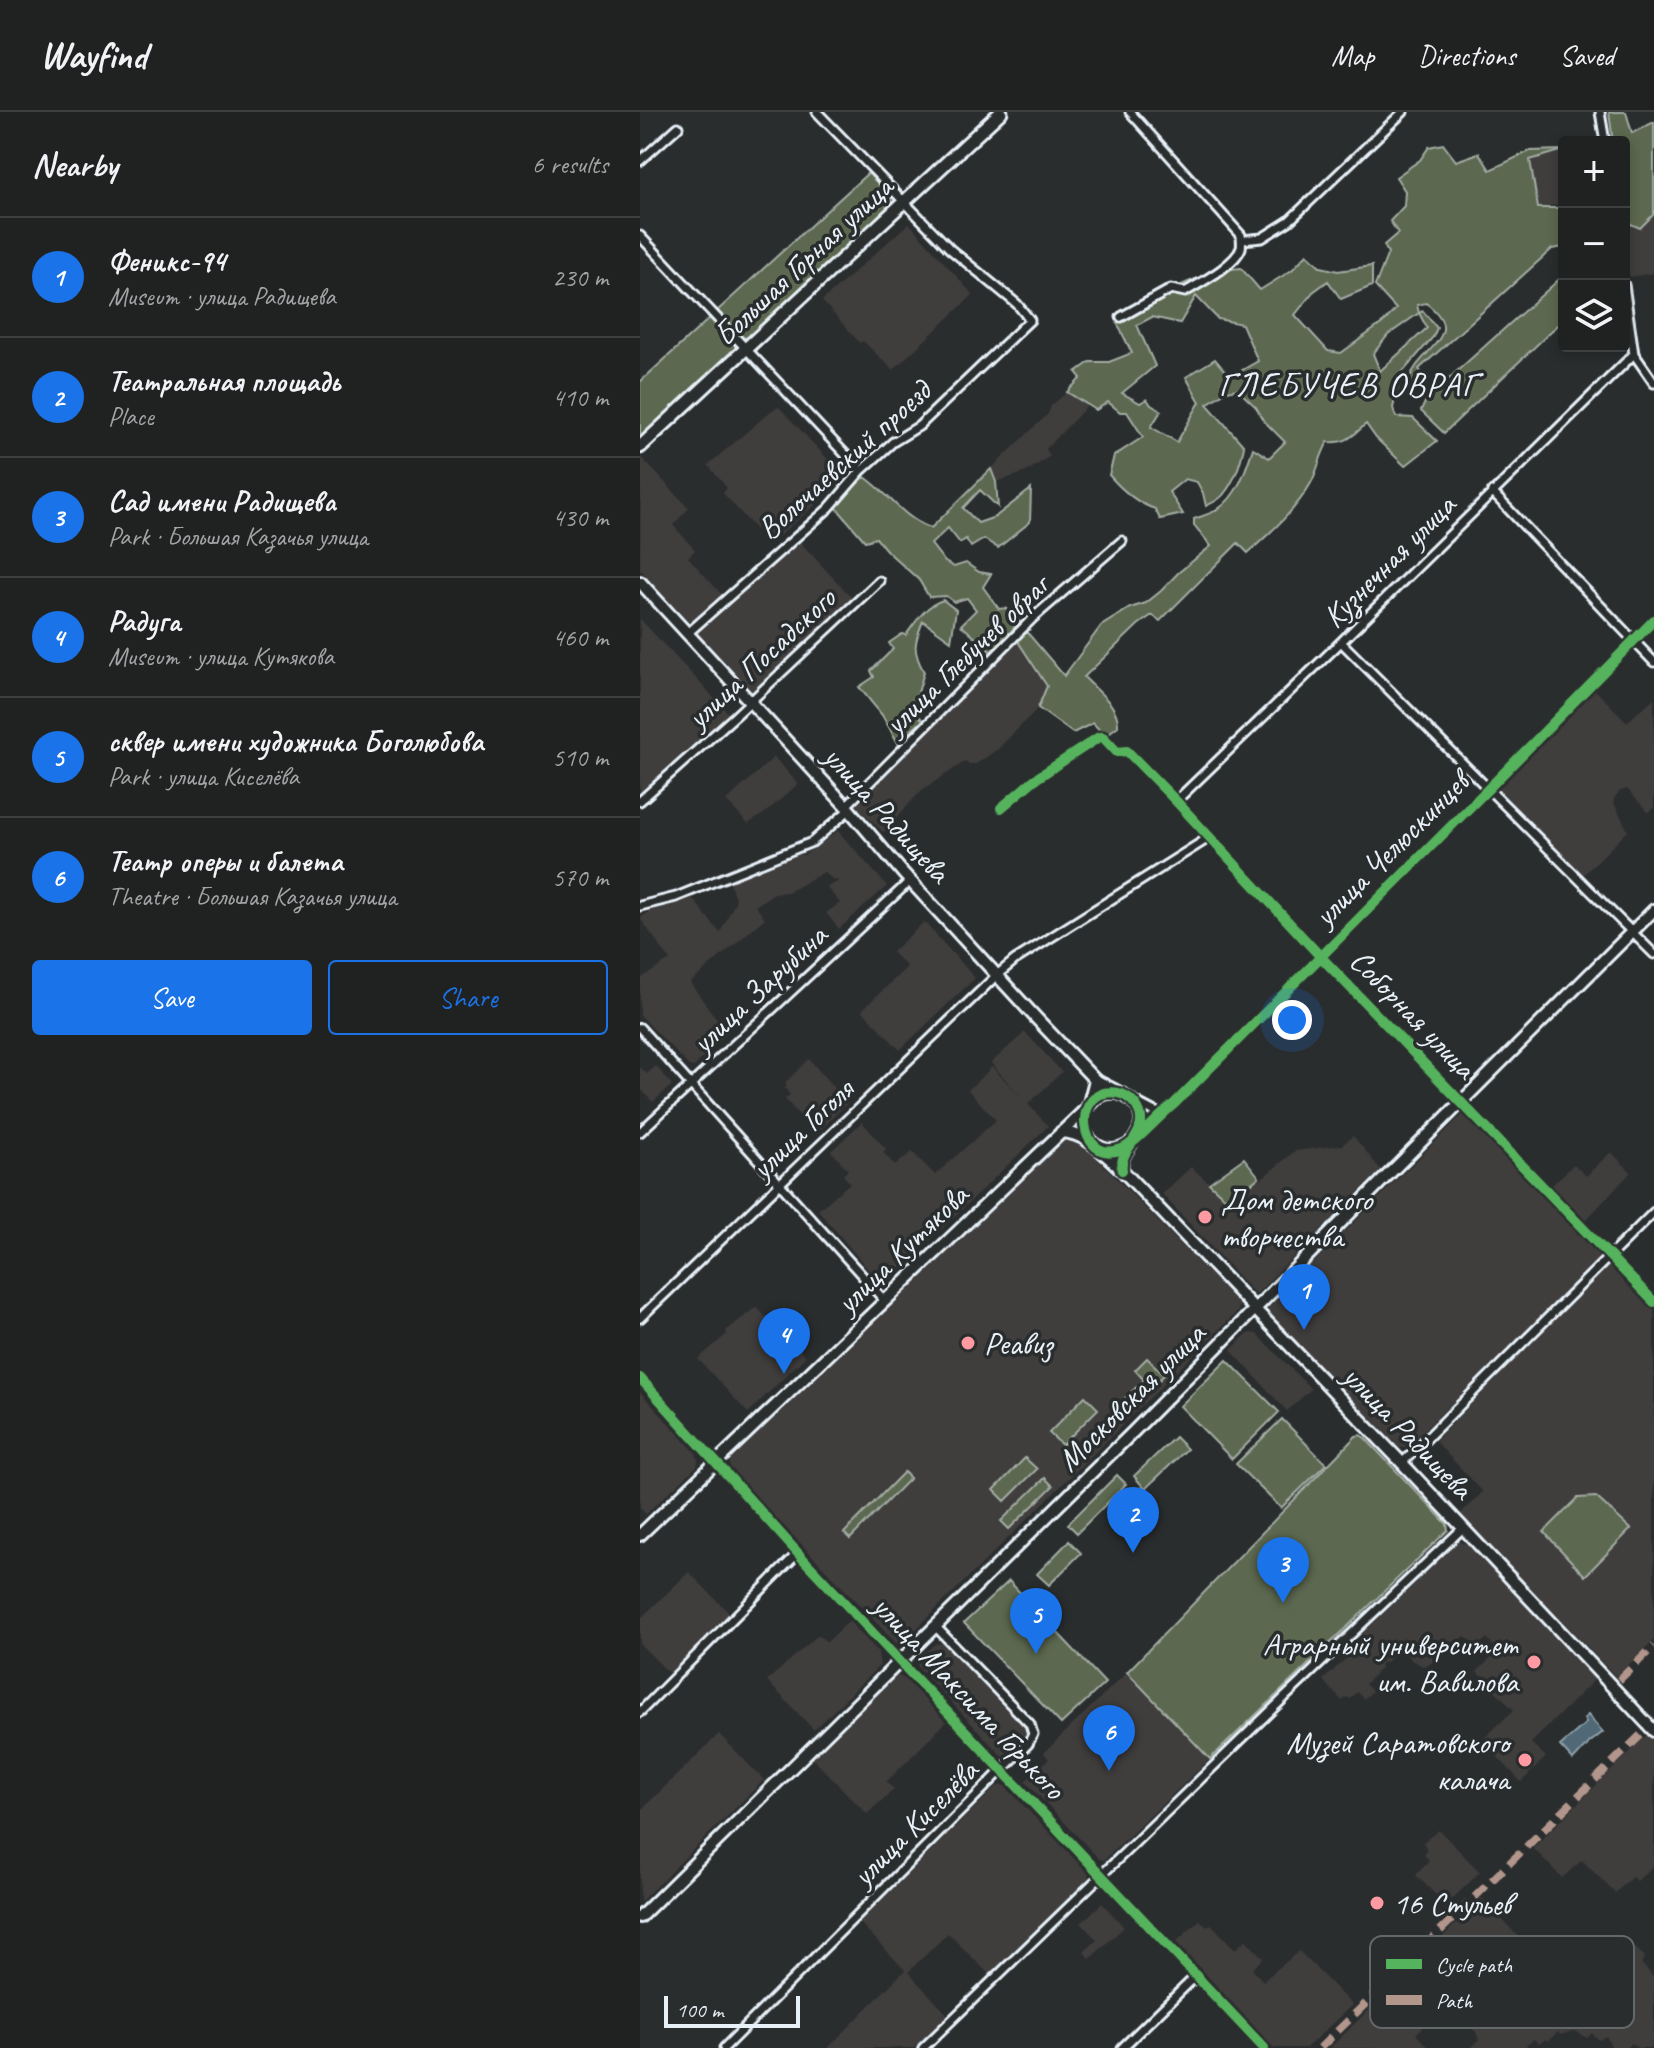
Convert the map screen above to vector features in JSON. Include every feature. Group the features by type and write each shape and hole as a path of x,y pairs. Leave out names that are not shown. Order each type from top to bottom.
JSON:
{"main road":[{"name":"Большая Горная улица","path":"640,447 1001,112"}],"street":[{"path":"817,112 904,203"},
{"path":"1121,317 1171,289 1185,292 1235,259 1241,248 1241,238 1130,112"},
{"path":"1600,112 1604,136"},
{"path":"1241,238 1262,238 1289,221 1397,114"},
{"path":"640,161 678,127"},
{"name":"Волочаевский проезд","path":"688,633 829,508 861,471 893,442 919,426 1030,320 1017,304 950,249 904,203"},
{"path":"640,236 861,471"},
{"path":"1630,326 1634,354 1654,383"},
{"name":"Кузнечная улица","path":"1176,801 1634,354"},
{"path":"1492,492 1654,662"},
{"name":"улица Глебучев овраг","path":"640,906 676,897 812,842 1034,617 1122,541"},
{"name":"улица Посадского","path":"640,801 879,581"},
{"name":"улица Радищева","path":"640,582 1095,1080 1126,1096"},
{"name":"улица Челюскинцев","path":"1137,1137 1174,1104 1654,620"},
{"path":"1341,642 1654,954"},
{"name":"Соборная улица","path":"1001,808 1034,780 1099,737 1103,737 1117,752 1127,751 1654,1302"},
{"path":"997,975 1015,960 1210,837"},
{"name":"улица Зарубина","path":"640,1132 910,881"},
{"name":"Московская улица","path":"640,1917 1133,1432 1654,910"},
{"name":"улица Гоголя","path":"640,1318 997,975"},
{"path":"640,1028 885,1301"},
{"path":"1088,1107 1095,1080"},
{"path":"1096,1146 1085,1132 1084,1115 1093,1100 1109,1093 1126,1096 1148,1109 1163,1113"},
{"path":"1122,1170 1125,1155 1140,1130 1140,1114 1126,1096"},
{"name":"улица Кутякова","path":"640,1535 1088,1107"},
{"path":"1061,1132 1080,1136 1096,1146 1114,1151 1123,1149 1137,1137"},
{"name":"улица Радищева","path":"1096,1146 1402,1463 1654,1731"},
{"path":"1402,1463 1654,1212"},
{"name":"улица Максима Горького","path":"640,1378 798,1553 1264,2048"},
{"path":"923,2048 1463,1528"},
{"path":"640,1712 798,1553"},
{"name":"улица Киселёва","path":"724,2048 1028,1744 1033,1734 1030,1724 935,1626"},
{"path":"1122,2048 1196,1976"}],"shaded area":[{"path":"1558,152 1558,205 1538,208 1530,159"},
{"path":"1654,214 1654,273 1630,277 1630,224 1640,228"},
{"path":"909,223 973,295 893,370 863,341 860,343 822,301"},
{"path":"1067,392 1088,405 1046,449 1050,456 1026,472 996,482 991,469"},
{"path":"779,407 846,479 768,543 723,493 727,488 708,465"},
{"path":"641,457 689,508 673,525 695,550 688,557 723,596 696,621 689,623 640,569"},
{"path":"798,540 854,600 753,692 698,633 698,628"},
{"path":"640,619 731,716 640,797"},
{"path":"1020,637 1057,683 1038,708 998,749 976,764 966,761 922,790 895,819 893,828 883,832 855,802"},
{"path":"1595,690 1627,722 1654,698 1654,808 1648,812 1627,789 1620,791 1614,803 1628,831 1583,875 1500,793 1500,788"},
{"path":"774,757 798,784 748,824 726,801"},
{"path":"838,831 887,886 839,929 826,913 840,903 826,887 839,881 824,872 788,892 774,893 755,906 765,918 690,983 727,1033 694,1067 689,1066 640,1015 640,979 670,960 640,918 663,903 689,894 720,933 736,900 729,882 796,854 804,855"},
{"path":"924,922 975,978 900,1050 862,1010 907,967 892,952"},
{"path":"1025,1032 1062,1072 1028,1104 1048,1126 887,1282 878,1281 818,1210 850,1183 843,1175 848,1170 831,1151 862,1122 886,1149 883,1152 895,1166 912,1152 935,1175 996,1120 968,1090 992,1067 1022,1098 991,1063"},
{"path":"809,1059 847,1103 816,1134 785,1099 790,1095 785,1083"},
{"path":"656,1066 672,1085 653,1102 640,1088 640,1067 647,1074"},
{"path":"1463,1114 1599,1255 1596,1262 1408,1446 1400,1448 1267,1312"},
{"path":"1353,1136 1381,1170 1257,1293 1162,1194 1191,1167 1209,1183 1244,1158 1261,1179 1295,1151 1342,1145"},
{"path":"1065,1137 1078,1139 1237,1302 1238,1311 899,1646 730,1470 730,1460"},
{"path":"1611,1152 1631,1172 1585,1221 1552,1185 1574,1164 1586,1176"},
{"path":"1610,1265 1654,1309 1654,1640 1616,1677 1461,1515 1483,1492 1435,1441"},
{"path":"756,1307 806,1356 748,1413 698,1359"},
{"path":"1251,1333 1257,1334 1311,1389 1287,1411 1231,1350"},
{"path":"640,1392 696,1453 698,1461 697,1466 646,1514 640,1508"},
{"name":"Аграрный университет им. Вавилова","path":"1460,1542 1470,1545 1596,1678 1531,1743 1546,1757 1521,1782 1482,1740 1514,1710 1477,1672 1498,1651 1487,1638 1477,1647 1465,1636 1439,1660 1423,1666 1400,1649 1380,1665 1381,1668 1365,1684 1372,1691 1364,1699 1357,1692 1350,1699 1347,1697 1342,1701 1323,1680 1364,1642 1359,1637"},
{"path":"689,1572 730,1614 670,1674 640,1644 640,1619"},
{"path":"849,1621 878,1652 880,1665 814,1730 767,1681 818,1635 827,1642"},
{"path":"935,1644 951,1647 1025,1725 1027,1735 1006,1755 1001,1755 918,1667 920,1656"},
{"path":"1127,1672 1210,1759 1104,1860 1099,1859 1025,1781 1049,1759 1044,1753"},
{"path":"899,1676 946,1722 886,1782 894,1789 867,1814 812,1758 894,1677"},
{"path":"719,1734 764,1780 640,1902 640,1811"},
{"path":"1648,1734 1654,1740 1654,1865 1637,1881 1632,1877 1615,1893 1582,1860 1562,1878 1533,1848"},
{"path":"1001,1785 1088,1873 1086,1882 990,1975 948,1933 908,1972 948,2015 914,2048 828,2048 905,1970 859,1922"},
{"path":"1439,1830 1480,1872 1446,1905 1416,1875 1429,1860 1424,1855 1427,1850 1423,1842"},
{"path":"1482,1898 1517,1936 1443,1936"},
{"path":"1102,1903 1124,1927 1090,1959 1084,1952 1097,1940 1081,1923"},
{"path":"1200,1920 1207,1927 1211,1924 1235,1949 1246,1940 1263,1958 1252,1969 1263,1981 1299,1951 1352,2005 1306,2048 1274,2048 1176,1942"},
{"path":"1634,1947 1645,1957 1641,1963 1654,1978 1654,2048 1637,2048 1632,2043 1627,2048 1612,2048 1606,2036 1599,2040 1592,2033 1587,2038 1575,2031 1560,2035 1558,2032 1539,2044 1534,2039 1524,2048 1471,2048 1479,2040 1472,2028 1634,2028"},
{"path":"1370,2009 1370,2028 1422,2028 1416,2034 1429,2048 1330,2048"}],"green space":[{"path":"1609,112 1626,112 1632,133 1654,122 1654,214 1640,228 1630,224 1630,136 1612,136"},
{"path":"1443,144 1456,161 1479,153 1490,170 1530,151 1558,150 1530,160 1538,208 1558,208 1558,248 1552,249 1419,369 1423,375 1403,395 1412,372 1437,342 1443,328 1442,320 1426,303 1417,305 1419,313 1423,311 1437,328 1401,374 1393,408 1396,417 1413,418 1437,441 1405,466 1366,424 1345,440 1328,442 1305,493 1274,529 1248,553 1238,543 1160,621 1152,615 1138,625 1084,677 1111,705 1118,726 1105,736 1093,723 1073,733 1038,708 1047,686 1019,643 1020,637 1027,632 1064,676 1101,626 1130,608 1146,603 1211,546 1194,525 1194,519 1215,511 1231,497 1253,448 1269,458 1285,442 1237,389 1227,391 1207,404 1244,446 1230,484 1221,497 1206,506 1197,482 1185,479 1169,492 1183,514 1160,519 1155,509 1130,495 1109,475 1114,456 1143,437 1127,412 1120,412 1108,402 1096,410 1067,392 1081,378 1076,372 1090,362 1109,362 1132,353 1117,323 1176,288 1208,274 1241,268 1260,290 1292,270 1307,254 1321,267 1338,271 1372,266 1372,286 1341,299 1328,281 1313,292 1295,315 1328,351 1341,353 1384,322 1396,309 1375,286 1388,253 1384,245 1398,233 1390,221 1404,206 1405,191 1396,177 1420,160 1429,147","holes":["1196,296 1218,319 1242,324 1258,361 1230,377 1215,359 1186,377 1200,402 1177,442 1151,427 1161,411 1147,399 1140,403 1122,393 1155,366 1137,325 1152,317 1180,323","1419,313 1427,328 1380,371 1373,354 1388,335"]},
{"path":"868,173 891,197 892,204 747,338 742,337 717,311"},
{"path":"1558,280 1558,325 1444,433 1421,411 1427,398"},
{"path":"711,317 735,343 735,348 640,437 640,382"},
{"path":"991,469 996,482 998,507 980,490 963,508 978,523 995,517 1031,489 1030,522 998,548 984,539 971,547 966,539 960,543 948,528 931,544 945,562 954,567 966,563 979,572 991,574 983,587 999,609 1006,608 1020,622 991,652 961,625 976,610 967,598 954,602 946,596 929,597 919,580 876,538 865,541 835,506 865,477 904,512 931,528"},
{"path":"943,600 956,610 951,641 923,621 916,646 924,672 913,710 923,720 898,743 882,715 859,687 874,677 871,671 893,649 889,643 902,634 906,635 926,610"},
{"path":"1244,1158 1259,1177 1229,1202 1209,1183"},
{"path":"1147,1358 1164,1375 1133,1406 1125,1398 1144,1380 1135,1370"},
{"path":"1227,1360 1279,1412 1232,1459 1180,1406"},
{"path":"1085,1396 1098,1409 1062,1445 1049,1433"},
{"path":"1282,1419 1326,1464 1281,1508 1236,1464"},
{"path":"1360,1435 1447,1524 1448,1530 1210,1759 1127,1672"},
{"path":"1175,1437 1187,1449 1145,1489 1134,1476"},
{"path":"1025,1458 1037,1469 1005,1501 994,1490"},
{"path":"904,1472 910,1478 850,1539 844,1533"},
{"path":"1117,1475 1126,1484 1077,1533 1068,1524"},
{"path":"1045,1478 1053,1486 1009,1529 1001,1521"},
{"path":"1596,1497 1631,1529 1585,1576 1544,1532 1578,1498"},
{"path":"1069,1541 1081,1553 1049,1585 1037,1574"},
{"path":"1009,1581 1105,1683 1061,1724 964,1623"}],"water":[{"path":"1588,1715 1603,1732 1573,1760 1560,1746 1586,1723 1584,1719"}],"marked path":[{"path":"1619,1680 1654,1646"},
{"path":"1435,1936 1645,1731"},
{"path":"1320,2048 1370,1999"}],"cycle path":[{"path":"1122,1170 1124,1156 1132,1143 1136,1136 1140,1129 1139,1110 1129,1098 1118,1093 1103,1094 1092,1100 1085,1124 1088,1137 1096,1147 1107,1151 1122,1149 1127,1146 1133,1142 1654,620"},
{"path":"1001,808 1034,780 1099,737 1103,737 1117,752 1127,751 1654,1302"},
{"path":"640,1378 805,1561 1264,2048"}],"place":[{"name":"Дом детского творчества","path":"1205,1217"},
{"name":"Феникс-94","path":"1304,1330"},
{"name":"Реавиз","path":"968,1343"},
{"name":"Радуга","path":"784,1374"},
{"name":"Театральная площадь","path":"1133,1553"},
{"name":"Сад имени Радищева","path":"1283,1603"},
{"name":"сквер имени художника Боголюбова","path":"1036,1654"},
{"name":"Аграрный университет им. Вавилова","path":"1534,1662"},
{"name":"Музей Саратовского калача","path":"1525,1760"},
{"name":"Театр оперы и балета","path":"1109,1771"},
{"name":"16 Стульев","path":"1377,1903"}],"district":[{"name":"ГЛЕБУЧЕВ ОВРАГ","path":"1349,384"}]}
